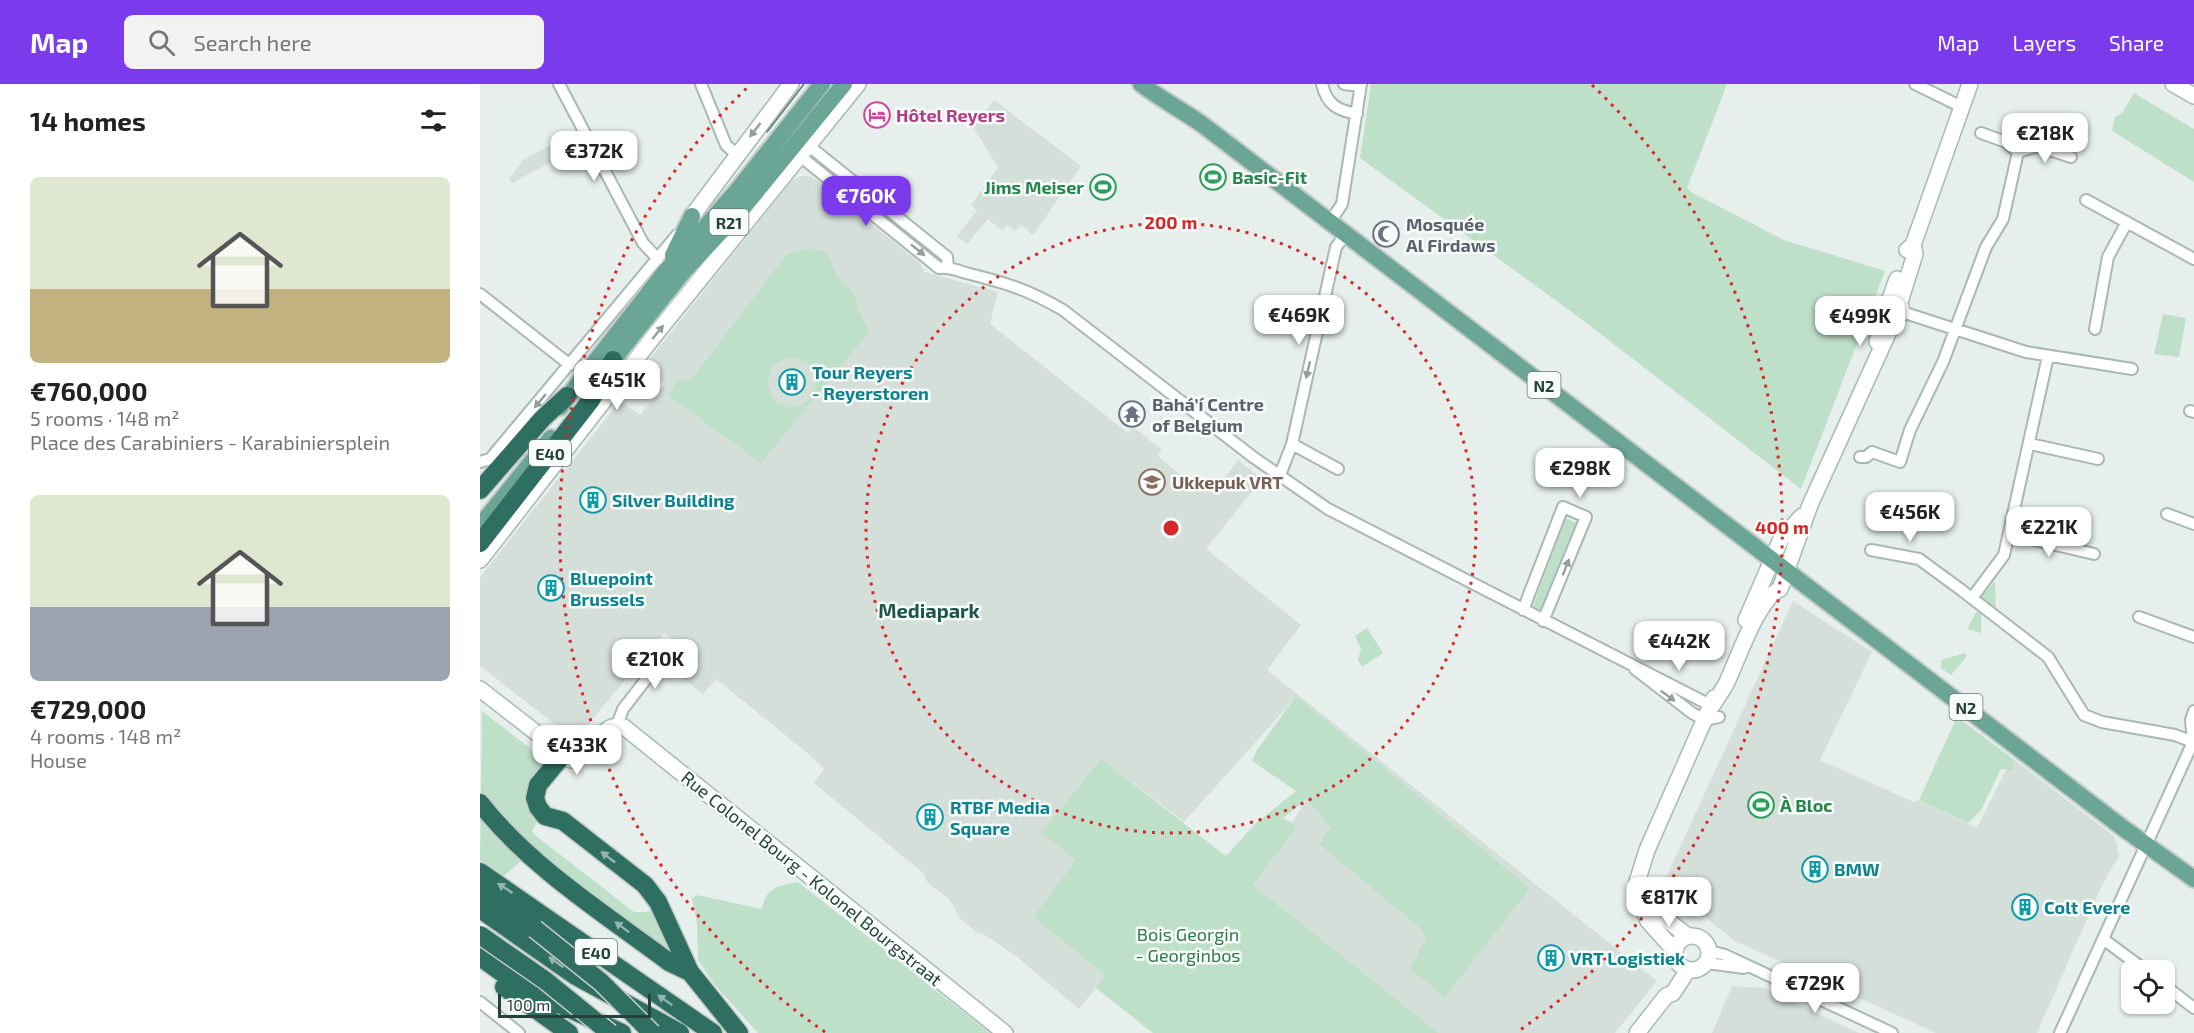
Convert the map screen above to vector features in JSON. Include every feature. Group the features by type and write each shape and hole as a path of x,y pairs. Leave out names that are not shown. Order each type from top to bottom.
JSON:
{"highway":[{"name":"E40","path":"480,543 591,400 613,360"},
{"name":"E40","path":"480,490 542,419 567,396"},
{"path":"571,752 538,785 535,798 538,807 545,816 563,821 645,885 658,902 690,972 739,1033"},
{"path":"480,803 507,835 536,860 669,962 690,972"},
{"name":"E40","path":"480,872 713,1033"},
{"name":"E40","path":"480,890 536,929 601,982 652,1033"},
{"name":"E40","path":"480,909 574,975 680,1033"},
{"path":"480,935 546,981 610,1033"},
{"path":"480,957 522,987 622,1033"},
{"path":"480,970 569,1033"}],"main road":[{"name":"R21","path":"480,508 567,396 661,265 736,192 822,84"},
{"name":"R21","path":"480,526 683,272 743,208 844,84"},
{"name":"N2","path":"1142,84 1171,107 1185,112"},
{"name":"N2","path":"1156,84 1185,112 2194,879"},
{"path":"661,265 692,216"}],"street":[{"path":"483,463 661,265 643,243 559,84"},
{"path":"701,84 726,145 736,154"},
{"path":"692,216 736,154 791,84"},
{"path":"480,560 648,343 858,84"},
{"path":"1322,84 1329,102 1338,111 1357,114"},
{"path":"1330,222 1342,204 1361,85 1344,84"},
{"path":"1915,84 1962,107"},
{"path":"1640,876 1650,903 1689,933 1704,940 1708,957 1701,969 1680,962 1660,937 1642,910 1637,893 1637,882 1656,829 1712,714 1718,681 1779,565 1785,533 1809,507 1874,366 1895,309 1908,250 1913,245 1970,84"},
{"path":"2174,84 2194,96"},
{"path":"1981,133 2006,142 2018,152"},
{"path":"2018,152 2037,146 2071,157"},
{"path":"805,151 939,268 948,267 1019,287 1063,310 1253,457 1328,509 1633,667 1649,672 1712,714"},
{"path":"1860,457 1866,458 1872,452 1900,462 1910,430 1933,387 1986,248 2003,219 2018,152"},
{"path":"2086,200 2194,259"},
{"path":"2095,329 2108,257 2127,222"},
{"path":"1280,475 1292,444 1336,248 1346,234"},
{"path":"480,294 570,365"},
{"path":"1895,309 2026,352 2132,369"},
{"path":"1972,598 2004,555 2024,456 2030,444 2048,356"},
{"path":"1292,444 1338,469"},
{"path":"2030,444 2098,459"},
{"path":"1523,610 1563,507 1586,517 1543,621"},
{"path":"2167,514 2194,524"},
{"path":"2010,534 2094,554"},
{"path":"1871,550 1919,559 1972,598 2048,657 2084,715 2102,722 2175,735 2193,741"},
{"path":"2139,617 2194,637"},
{"path":"571,752 608,728 617,725 623,709 671,647"},
{"path":"1633,667 1645,679 1712,714"},
{"path":"480,680 486,682 571,752"},
{"path":"480,689 571,752"},
{"path":"2060,1033 2193,741 2191,720 2194,711"},
{"name":"Rue Colonel Bourg - Kolonel Bourgstraat","path":"617,725 634,734 1005,1033"},
{"path":"1637,1033 1666,996 1673,993 1680,962 1678,943 1689,933"},
{"path":"2103,939 2131,960"},
{"path":"1708,957 1750,968 1892,1033"},
{"path":"2175,994 2194,1008"},
{"path":"480,1002 519,1033"}],"shaded area":[{"path":"994,100 1081,166 1033,235 1021,225 1015,231 1007,225 1002,231 988,219 967,244 957,236 977,211 971,205 998,168 973,126"},
{"path":"568,136 575,149 512,183 509,179 523,160"},
{"path":"800,176 809,176 817,180 920,263 924,272 998,292 990,324 1128,433 1133,427 1162,450 1158,456 1194,486 1201,478 1225,477 1238,460 1262,479 1206,549 1301,625 1267,670 1657,981 1615,1033 1439,1033 1253,885 1307,799 1330,828 1319,844 1419,928 1426,938 1530,888 1296,697 1184,822 1101,759 1042,833 1077,860 1033,917 1106,975 1079,1009 1016,956 982,933 979,934 960,919 950,900 928,883 923,873 814,783 824,769 805,751 716,679 703,694 667,666 683,645 664,633 575,740 480,666 480,577 620,401 640,415 665,384 644,366 791,181"},
{"path":"1793,601 1872,652 1820,760 1914,802 1919,800 1977,828 2012,758 2115,837 2119,856 2101,887 2037,1033 1936,1033 1735,941 1663,884"},
{"path":"1732,986 1763,988 1859,1033 1712,1033"}],"green space":[{"path":"1371,84 1727,84 1687,188 1784,240 1885,271 1801,489 1584,321 1360,158"},
{"path":"2134,93 2194,129 2194,182 2112,131 2115,117 2122,113"},
{"path":"809,248 827,252 837,276 854,293 860,314 870,331 761,463 669,396 676,381 691,380 787,254","holes":["789,357 808,363 817,380 812,398 795,408 776,402 767,385 772,366"]},
{"path":"2163,314 2186,318 2179,357 2154,354"},
{"path":"1566,518 1578,524 1541,613 1532,608"},
{"path":"1995,581 1996,612 1981,597"},
{"path":"1977,611 1981,614 1981,633 1967,629"},
{"path":"1367,628 1383,653 1362,667 1358,660 1361,649 1355,636"},
{"path":"1965,653 1967,656 1951,675 1941,668 1941,660"},
{"name":"Bois Georgin - Georginbos","path":"1296,696 1530,888 1445,997 1410,969 1426,938 1419,928 1319,844 1330,828 1307,799 1283,818 1297,826 1253,885 1439,1033 1153,1033 1096,988 1105,975 1033,917 1076,860 1041,833 1101,759 1226,856 1255,824 1296,791 1252,761 1257,750"},
{"path":"482,711 549,763 529,786 527,806 539,818 532,831 535,835 634,912 647,912 657,907 677,961 529,854 503,877 480,860"},
{"path":"1957,717 2012,758 2014,765 2012,770 2001,769 1981,810 1968,823 1919,800"},
{"path":"798,882 990,1033 758,1033 714,984 698,960 697,923 692,898 697,895 762,909 766,896 774,889"}],"tram line":[{"path":"767,132 804,84"}],"place":[{"name":"Hôtel Reyers","path":"877,115"},
{"name":"Basic-Fit","path":"1213,177"},
{"name":"Jims Meiser","path":"1103,187"},
{"name":"Mosquée Al Firdaws","path":"1386,234"},
{"name":"Tour Reyers - Reyerstoren","path":"792,382"},
{"name":"Bahá’í Centre of Belgium","path":"1132,414"},
{"name":"Ukkepuk VRT","path":"1152,482"},
{"name":"Silver Building","path":"593,500"},
{"name":"Bluepoint Brussels","path":"551,588"},
{"name":"À Bloc","path":"1761,805"},
{"name":"RTBF Media Square","path":"930,817"},
{"name":"BMW","path":"1815,869"},
{"name":"Colt Evere","path":"2025,907"},
{"name":"VRT Logistiek","path":"1551,958"}],"district":[{"name":"Mediapark","path":"929,610"}]}
